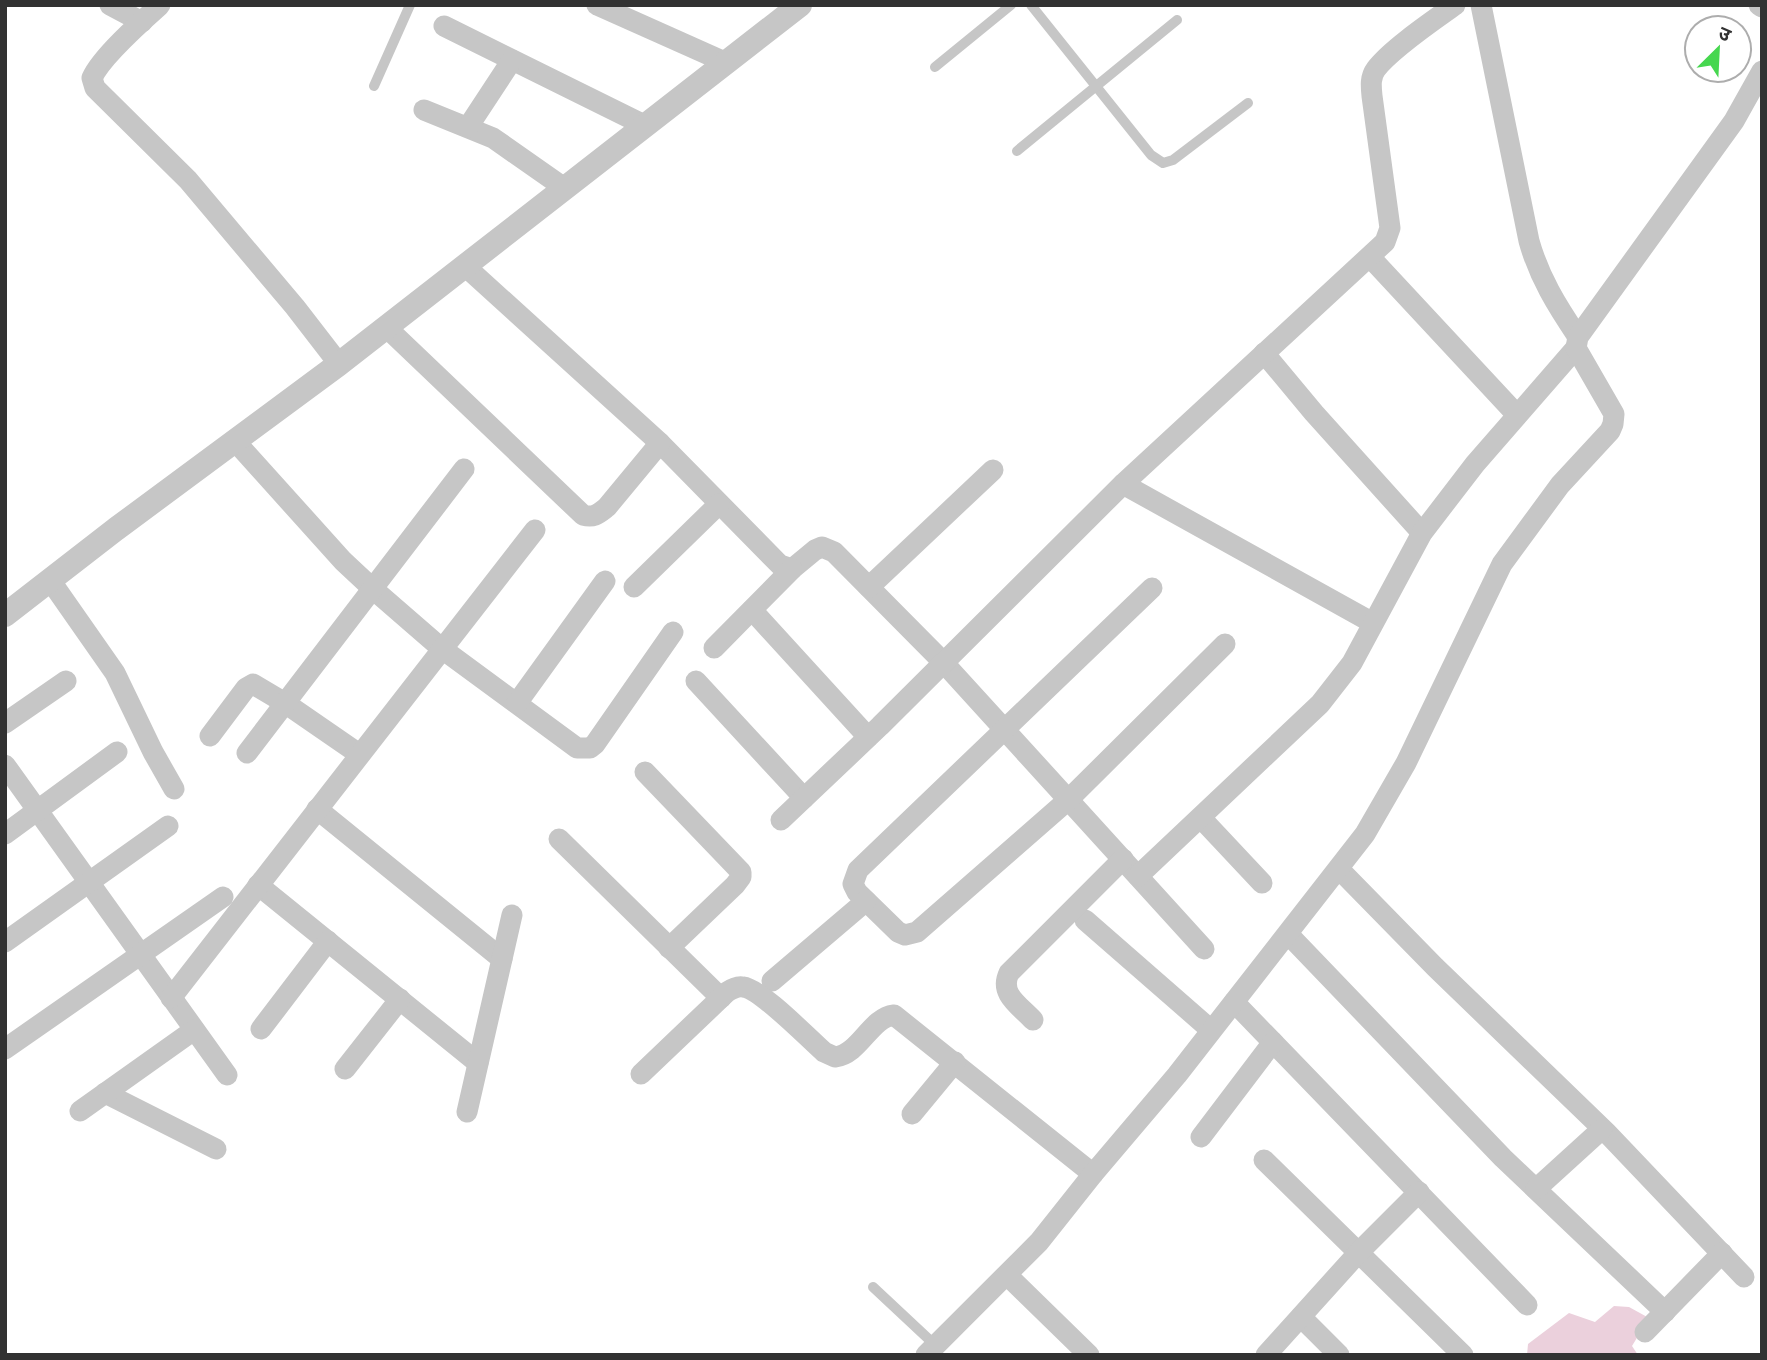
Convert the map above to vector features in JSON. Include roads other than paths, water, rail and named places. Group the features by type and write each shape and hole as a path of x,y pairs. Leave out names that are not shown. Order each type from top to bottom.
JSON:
{"street":[{"path":"110,5 142,22"},
{"path":"160,5 98,68 92,78 95,88 188,180 295,307 339,365"},
{"path":"597,5 727,63"},
{"path":"5,615 339,365 563,187 800,5"},
{"path":"781,820 1124,484 1385,242 1390,228 1372,96 1372,77 1388,57 1455,5"},
{"path":"930,1350 1039,1242 1177,1075 1365,834 1388,797 1502,564 1544,505 1612,428 1614,414 1536,265 1526,228 1481,5"},
{"path":"444,26 644,125"},
{"path":"468,127 512,60"},
{"path":"1138,877 1320,704 1352,663 1422,533 1475,464 1577,343 1734,121 1762,71"},
{"path":"425,110 493,138 563,187"},
{"path":"1370,257 1517,415"},
{"path":"465,266 660,443 780,565 792,569"},
{"path":"386,327 583,514 590,517 598,515 607,507 660,443"},
{"path":"1264,353 1422,533"},
{"path":"235,441 343,561 373,589 442,648 577,748 590,748 673,632"},
{"path":"247,753 464,469"},
{"path":"869,587 993,470"},
{"path":"1124,484 1373,623"},
{"path":"634,587 719,504"},
{"path":"171,998 535,530"},
{"path":"714,649 792,569 815,550 828,548 943,662 1204,949"},
{"path":"50,580 115,673 174,789"},
{"path":"517,703 605,581"},
{"path":"1152,588 858,870 853,884 866,901 898,932 905,936 918,932 1068,800 1225,644"},
{"path":"752,610 868,737"},
{"path":"5,723 66,681"},
{"path":"696,681 804,798"},
{"path":"210,736 249,685 258,685 359,754"},
{"path":"5,834 117,752"},
{"path":"5,765 227,1075"},
{"path":"645,772 741,872 735,885 669,948"},
{"path":"317,809 502,959"},
{"path":"1201,818 1262,883"},
{"path":"5,942 168,826"},
{"path":"559,839 721,998"},
{"path":"1033,1020 1006,992 1005,981 1009,973 1123,859"},
{"path":"1339,869 1435,967 1602,1129 1744,1277"},
{"path":"258,885 478,1063"},
{"path":"5,1049 223,897"},
{"path":"772,981 866,901"},
{"path":"467,1112 512,915"},
{"path":"1085,920 1211,1030"},
{"path":"1288,934 1439,1092 1665,1312"},
{"path":"261,1029 328,942"},
{"path":"641,1074 736,987 752,990 824,1052 835,1057 846,1053 884,1018 894,1014 1093,1174"},
{"path":"345,1069 400,999"},
{"path":"1234,1002 1527,1304"},
{"path":"80,1111 194,1030"},
{"path":"1200,1137 1273,1042"},
{"path":"912,1114 956,1062"},
{"path":"105,1093 216,1149"},
{"path":"1536,1189 1602,1129"},
{"path":"1264,1160 1464,1355"},
{"path":"1266,1355 1359,1252 1419,1192"},
{"path":"1645,1332 1721,1253"},
{"path":"1007,1275 1089,1355"},
{"path":"1301,1317 1339,1355"}],"lane":[{"path":"374,86 410,5"},
{"path":"935,67 1011,5"},
{"path":"1031,5 1151,155 1163,163 1173,160 1248,103"},
{"path":"1017,151 1177,20"},
{"path":"873,1287 930,1350"}]}
